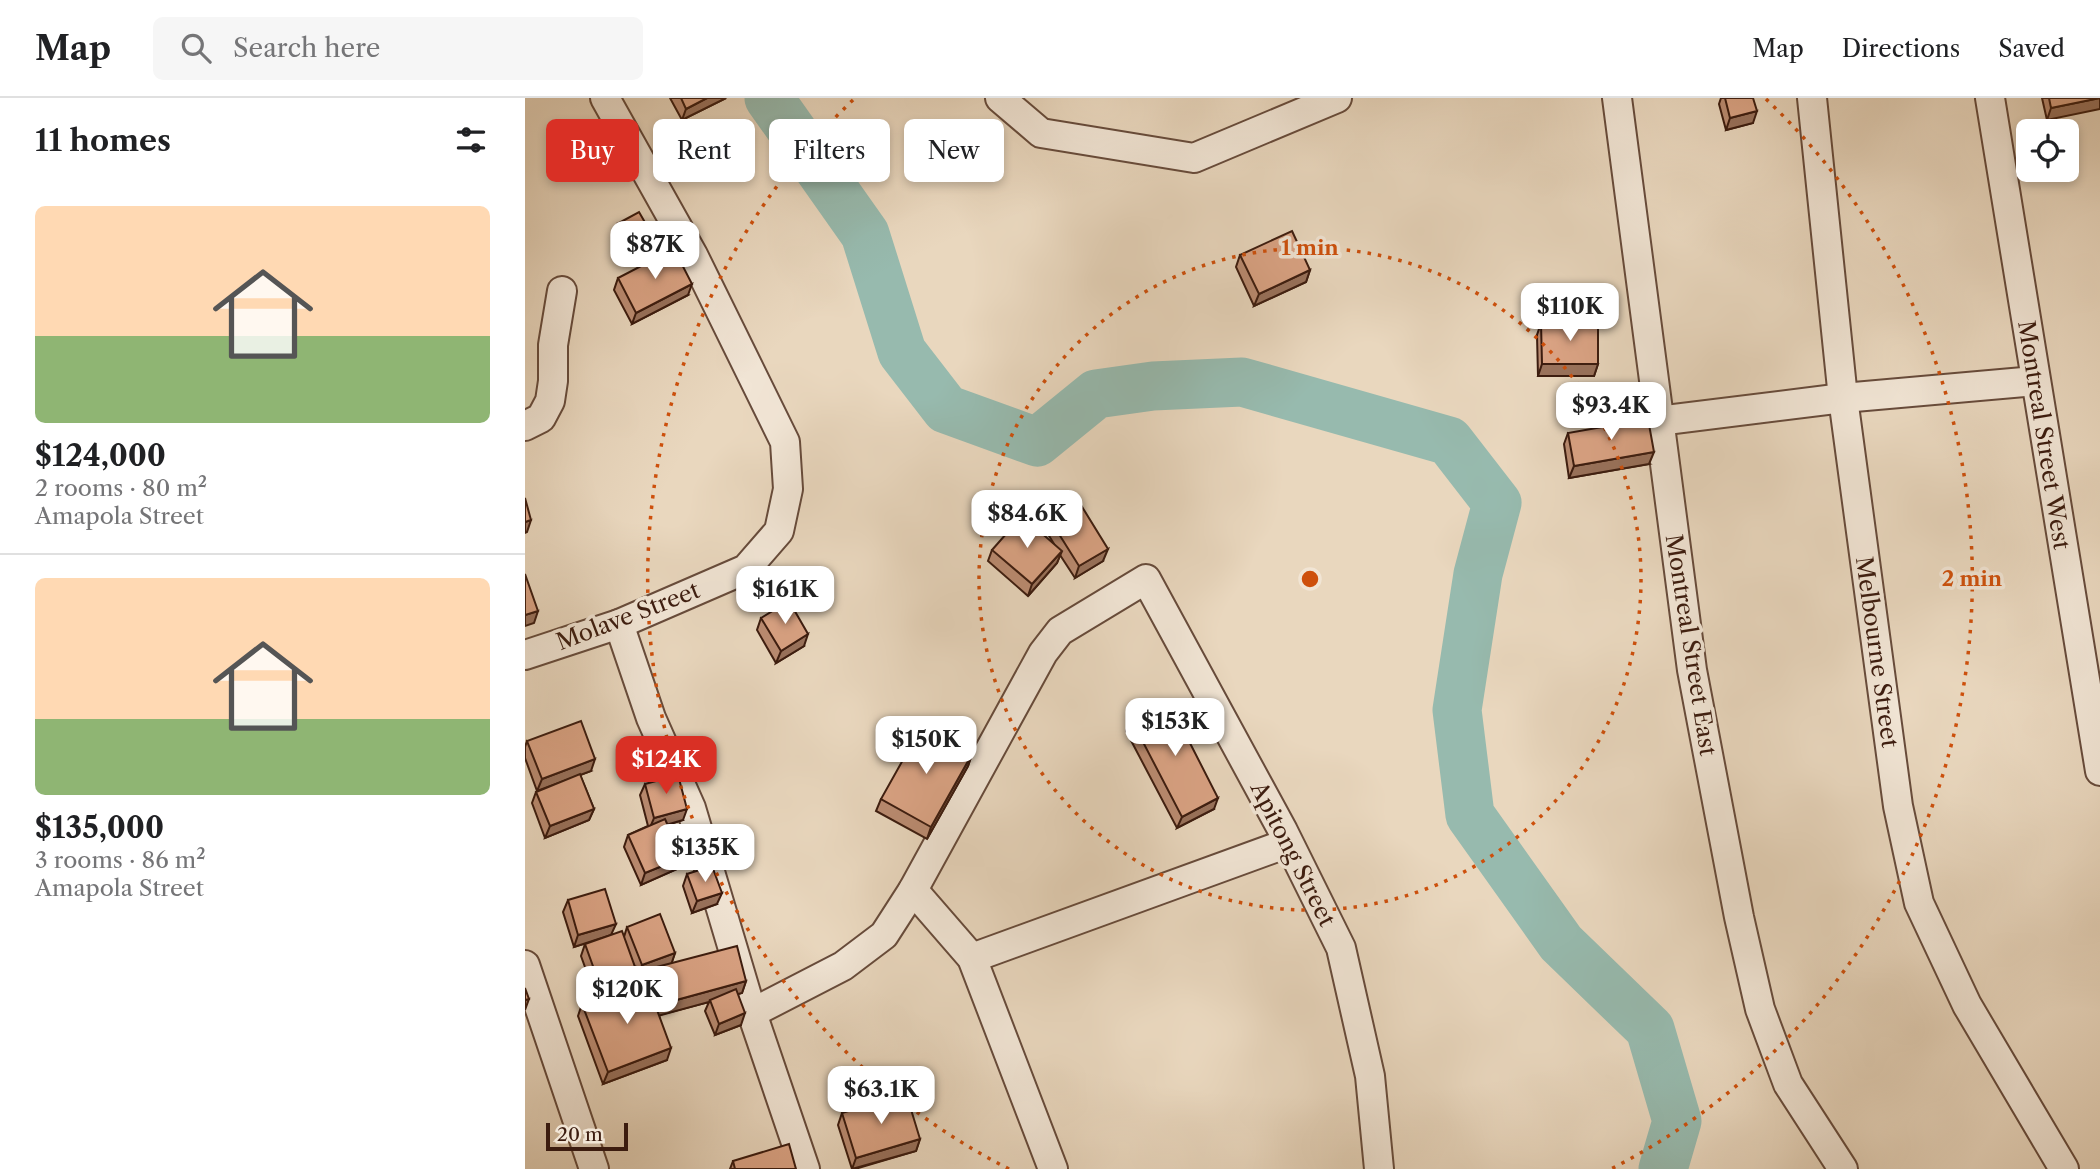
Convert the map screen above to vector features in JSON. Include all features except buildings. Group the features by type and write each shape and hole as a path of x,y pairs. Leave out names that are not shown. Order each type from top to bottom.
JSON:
{"street":[{"name":"Molave Street","path":"525,655 619,624 746,569 779,531 788,489 785,442 693,255 605,98"},
{"path":"1000,98 1041,133 1194,158 1337,98"},
{"name":"Montreal Street East","path":"1616,98 1692,670 1739,917 1761,1009 1788,1084 1843,1169"},
{"name":"Melbourne Street","path":"1812,98 1843,398 1898,806 1919,903 1967,1005 2064,1169"},
{"name":"Montreal Street West","path":"1990,98 2100,771"},
{"path":"525,426 541,418 550,401 554,381 553,345 562,291"},
{"path":"1658,421 1843,398 2035,381"},
{"name":"Apitong Street","path":"753,1013 843,966 884,935 913,890 1043,653 1060,631 1146,579 1288,843 1341,948 1370,1076 1379,1169"},
{"path":"619,624 651,718 691,808 753,1013 805,1169"},
{"path":"972,958 1288,843"},
{"path":"913,890 972,958 1053,1169"},
{"path":"525,965 594,1169"}],"waterway":[{"path":"769,98 865,234 902,352 946,409 1037,442 1096,394 1153,386 1242,382 1449,441 1497,503 1478,574 1457,710 1470,815 1561,943 1650,1029 1677,1121 1663,1169"}]}
